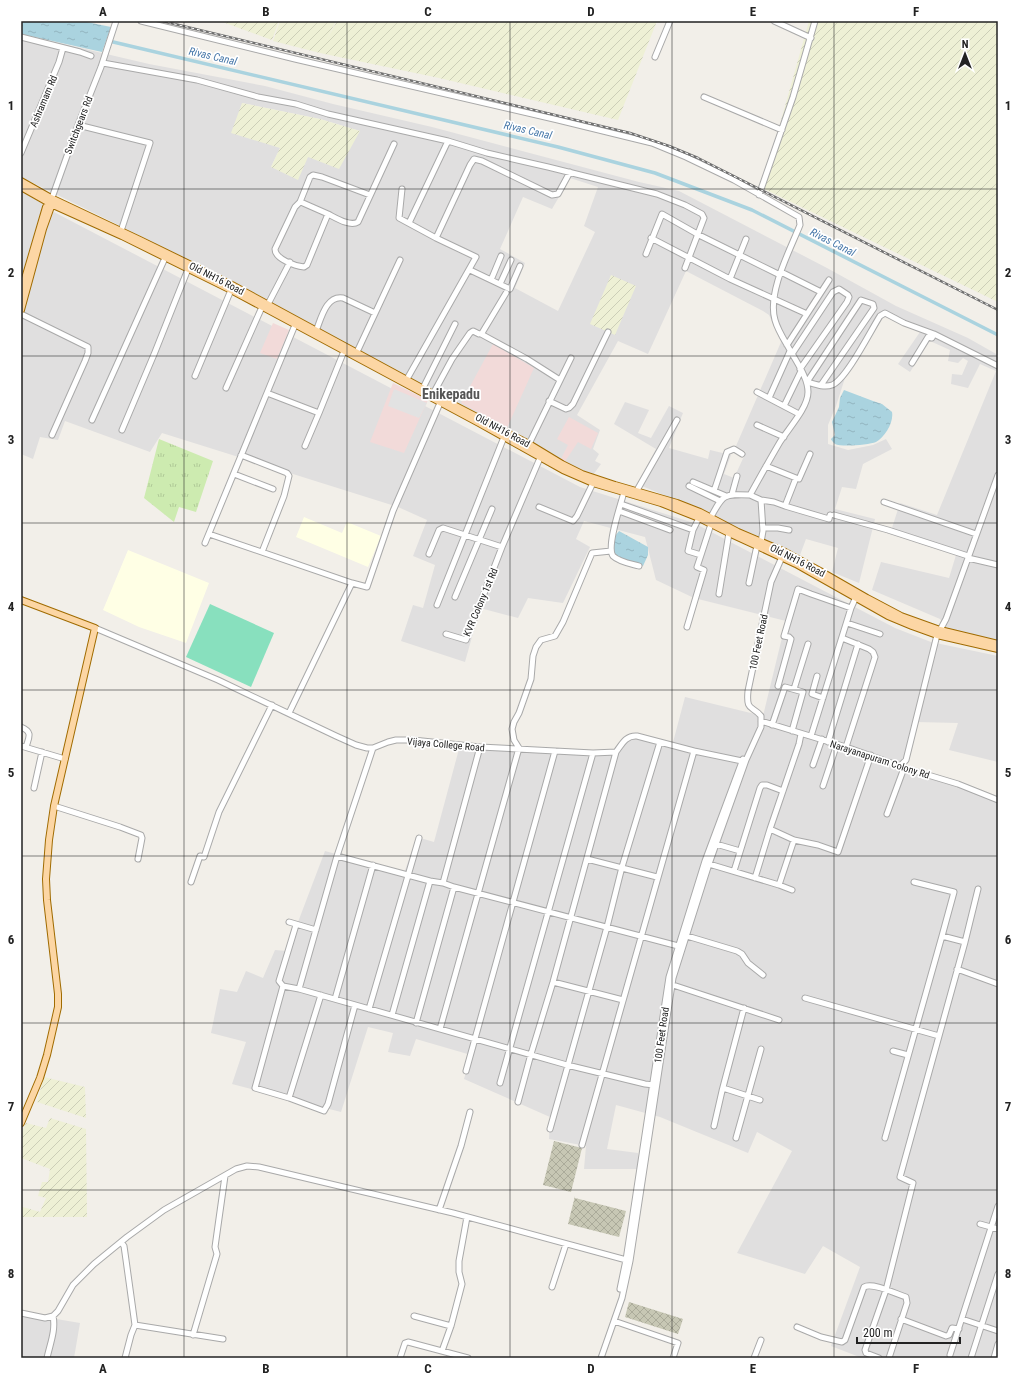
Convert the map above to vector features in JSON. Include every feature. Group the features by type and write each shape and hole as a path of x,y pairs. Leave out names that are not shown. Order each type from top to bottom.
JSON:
{"main road":[{"name":"Old NH16 Road","path":"21,181 51,200 165,258 316,331 529,444 582,474 636,492 677,503 711,521 784,555 901,616 938,633 998,644"},
{"name":"Old NH16 Road","path":"21,187 121,231 265,307 295,325 563,470 593,483 661,503 699,518 711,521 729,533 760,544"},
{"path":"21,292 40,224 51,200"},
{"path":"21,310 51,200"},
{"name":"Old NH16 Road","path":"784,555 796,564 888,616 938,633 998,649"},
{"path":"21,600 95,628 54,806 49,840 46,879 47,900 58,994 58,1007 40,1078 21,1124"}],"street":[{"name":"Switchgears Rd","path":"51,200 78,125 103,63 116,21"},
{"path":"141,21 652,143 728,177 800,217 800,224 780,274 774,298 774,312 775,321 807,382 807,398 799,414 766,466 750,495"},
{"path":"655,57 670,21"},
{"path":"774,21 811,38"},
{"path":"759,195 782,130 816,21"},
{"path":"21,37 91,56"},
{"name":"Ashramam Rd","path":"21,153 59,62 63,48"},
{"path":"103,63 197,80 258,97 296,104 328,114 448,141 487,153 570,172 661,196 685,205 702,214 704,218 685,268"},
{"path":"704,97 782,130"},
{"path":"78,125 150,143 121,231"},
{"path":"409,223 448,141"},
{"path":"300,202 351,224 355,224 358,222 394,144"},
{"path":"436,238 474,159 482,161 552,195 558,194 570,172"},
{"path":"328,214 307,265 301,267 277,256 275,248 295,207 300,202 310,177 313,175 370,195"},
{"path":"402,189 399,218 476,257 407,379"},
{"path":"646,254 651,238 662,214 698,235 821,292"},
{"path":"651,238 730,280 774,298 807,314"},
{"path":"730,280 746,239"},
{"path":"491,280 501,256"},
{"path":"92,420 165,258"},
{"path":"356,352 400,260"},
{"path":"500,284 511,260"},
{"path":"226,388 265,307 290,262"},
{"path":"470,270 510,289 520,266"},
{"path":"122,430 188,269"},
{"path":"787,345 829,280"},
{"path":"769,398 791,352 833,292 839,289 848,295 849,297 847,302 800,370 784,406"},
{"path":"196,376 231,290"},
{"path":"480,334 484,331 506,293"},
{"path":"316,331 328,304 332,299 337,297 343,298 375,313"},
{"path":"807,382 860,302 863,300 873,304 873,310 821,385"},
{"path":"807,382 828,386 834,385 852,363 882,313 934,334 998,366"},
{"path":"21,314 88,347 88,353 85,361 52,435"},
{"path":"422,388 456,324"},
{"path":"205,543 295,325"},
{"path":"433,394 452,358 470,333 474,332 527,359 560,380"},
{"path":"549,401 566,409 569,408 608,332"},
{"path":"912,363 928,337 932,338 934,334"},
{"path":"305,446 344,351"},
{"path":"529,444 571,358"},
{"path":"757,392 799,414"},
{"path":"267,393 318,413"},
{"path":"209,534 369,588 395,504 440,403"},
{"path":"636,492 677,420"},
{"path":"757,425 784,437"},
{"path":"437,604 504,437"},
{"path":"714,491 727,452 734,449 742,454"},
{"path":"766,466 799,479 810,454"},
{"path":"241,455 287,473 289,476 284,496 262,552"},
{"path":"429,554 441,528 502,547 540,458"},
{"path":"234,474 273,489"},
{"path":"887,814 904,768 938,633 946,620 998,475"},
{"path":"732,494 737,476"},
{"path":"784,506 796,478"},
{"path":"539,507 573,521 577,516 593,483"},
{"path":"720,501 691,484 726,496"},
{"path":"624,492 612,537 611,551 613,556 617,559 639,566"},
{"path":"687,627 704,570 697,567 711,521 720,501 726,496 732,494 750,495 761,500 774,502 829,519 832,515 888,530 968,557 998,565"},
{"path":"749,583 756,550 760,544 763,528 761,500"},
{"path":"884,502 976,534"},
{"path":"621,504 693,530"},
{"path":"455,597 478,539 492,509"},
{"path":"619,511 670,530"},
{"path":"699,518 693,530 688,551 701,555"},
{"path":"763,528 789,530"},
{"path":"719,594 729,533"},
{"name":"KVR Colony 1st Rd","path":"446,634 466,640 502,547"},
{"path":"440,1029 519,748 514,740 512,729 531,679 533,656 536,647 541,640 554,636 563,622 590,555 594,552 611,551"},
{"name":"100 Feet Road","path":"597,1358 619,1296 628,1261 669,978 687,936 709,864 746,760 761,727 760,713 751,709 747,697 771,582 784,555"},
{"path":"289,713 352,583"},
{"path":"778,686 791,639 790,637 784,636 798,589 851,608"},
{"path":"811,736 851,608 856,597"},
{"path":"847,623 880,634"},
{"path":"95,628 218,680 356,745 373,748 337,856 299,989"},
{"path":"842,638 873,652 875,657 846,747"},
{"path":"794,689 808,644"},
{"path":"828,742 858,644"},
{"path":"817,676 812,694 823,698"},
{"path":"772,725 784,687 794,689 803,692 792,731"},
{"path":"191,882 200,856 204,857 219,812 272,705"},
{"name":"100 Feet Road","path":"601,1358 622,1298 673,978 705,861 742,761 760,722"},
{"name":"Narayanapuram Colony Rd","path":"760,722 871,755 904,768 958,784 998,800"},
{"path":"21,728 29,733 24,746 65,760"},
{"path":"755,878 770,829 793,765 801,734"},
{"path":"518,1102 553,982 616,752 626,738 637,736 694,751 742,761"},
{"name":"Vijaya College Road","path":"373,748 388,742 413,740 480,747 593,753 616,752"},
{"path":"813,765 822,740"},
{"path":"550,1129 607,927 622,867 660,742"},
{"path":"823,786 837,744"},
{"path":"443,883 480,747"},
{"path":"466,1071 555,751"},
{"path":"582,1145 694,751"},
{"path":"34,788 42,752"},
{"path":"500,1083 593,753"},
{"path":"770,829 794,840 818,845 838,852 871,755"},
{"path":"734,871 760,788 762,785 767,785 783,791"},
{"path":"54,806 141,835 142,838 138,859"},
{"path":"369,1009 419,838"},
{"path":"779,885 794,840"},
{"path":"716,844 740,852"},
{"path":"337,856 681,947"},
{"path":"587,859 657,877"},
{"path":"709,864 792,890"},
{"path":"335,999 373,865"},
{"path":"392,1015 430,881"},
{"path":"885,1138 954,892 914,882"},
{"path":"416,1023 454,887"},
{"path":"879,1358 866,1353 865,1351 886,1290 913,1183 900,1177 958,970 978,889"},
{"path":"289,922 316,930"},
{"path":"296,925 278,981 283,986 321,995 567,1065 654,1085"},
{"path":"687,936 742,954 748,964 763,975"},
{"path":"942,936 965,942"},
{"path":"958,970 998,984"},
{"path":"553,982 622,1000"},
{"path":"673,985 779,1020"},
{"path":"283,986 255,1088 289,1098 324,1111 328,1104 355,1005"},
{"path":"289,1098 321,995"},
{"path":"805,998 939,1036"},
{"path":"714,1126 744,1008"},
{"path":"736,1138 761,1049"},
{"path":"893,1051 908,1055"},
{"path":"723,1088 760,1100"},
{"path":"439,1210 461,1146 470,1112"},
{"path":"21,1313 45,1318 53,1316 58,1311 73,1285 94,1264 121,1242 164,1210 236,1169 247,1166 259,1167 468,1217 628,1261"},
{"path":"193,1335 217,1254 215,1247 224,1176"},
{"path":"950,1355 998,1206"},
{"path":"442,1351 451,1326 462,1284 459,1272 459,1261 468,1217"},
{"path":"980,1224 998,1229"},
{"path":"121,1242 124,1246 135,1325 125,1358"},
{"path":"552,1287 566,1244"},
{"path":"970,1358 982,1326 998,1274"},
{"path":"797,1327 821,1337 842,1342 845,1340 864,1287 871,1285 886,1290 906,1298 907,1303 889,1358"},
{"path":"47,1358 54,1322 53,1316"},
{"path":"414,1316 451,1326"},
{"path":"901,1319 946,1336 949,1335 952,1328 959,1329"},
{"path":"962,1319 998,1331"},
{"path":"614,1321 678,1343 673,1358"},
{"path":"135,1325 223,1339"},
{"path":"754,1358 761,1340"},
{"path":"400,1358 405,1344 408,1342 468,1358"},
{"path":"994,1358 998,1344"}],"shaded area":[{"path":"220,21 279,21 272,40"},
{"path":"280,21 336,21 327,39 337,21 657,21 618,120 439,78 320,53 273,41"},
{"path":"809,21 998,21 998,302 762,188"},
{"path":"21,34 149,64 265,86 333,104 432,127 639,182 679,191 827,268 896,306 968,338 998,355 998,641 947,629 940,619 872,590 881,562 949,578 956,555 890,534 900,503 937,515 996,371 980,364 968,388 951,384 952,374 962,375 968,361 963,358 958,363 948,361 950,350 930,341 910,372 898,364 920,332 883,316 845,378 828,425 828,444 848,450 873,445 886,439 892,449 863,464 856,489 842,487 835,509 875,519 859,583 832,572 838,548 806,539 800,555 637,484 656,449 614,424 625,402 649,410 638,433 651,438 669,406 683,413 669,448 708,459 710,450 731,455 724,474 734,478 746,452 736,446 781,342 769,315 686,271 648,354 618,341 577,415 600,430 593,449 599,454 595,461 601,464 593,475 581,471 236,283 21,177","holes":["242,103 320,119 360,131 308,157 271,167 280,148","570,178 598,187 584,226 595,232 558,311 515,288 525,263 500,249 523,197 552,209"]},
{"path":"242,103 320,119 360,131 339,169 308,157 298,180 271,167 280,148 231,133"},
{"path":"21,191 43,204 21,278"},
{"path":"52,211 580,487 694,523 895,628 931,642 998,656 998,762 949,750 958,723 916,722 905,767 998,802 998,1358 862,1358 831,1346 860,1267 823,1246 805,1274 737,1253 792,1151 757,1132 748,1153 660,1117 616,1105 607,1149 638,1153 638,1169 584,1169 586,1146 549,1139 550,1117 464,1079 471,1055 416,1039 410,1056 388,1052 393,1033 368,1027 341,1112 232,1084 246,1042 211,1033 220,989 237,992 246,971 263,978 275,950 287,951 325,851 404,873 417,837 434,842 459,749 613,755 628,737 672,746 685,697 763,716 786,621 694,598 656,580 645,537 584,521 576,539 590,547 563,603 528,598 518,618 480,608 465,662 401,641 413,605 423,608 435,565 413,556 427,520 398,507 162,433 150,452 65,421 58,440 40,437 33,459 21,454 21,311"},
{"path":"611,275 636,286 615,335 590,324"},
{"path":"273,323 289,330 277,359 260,353"},
{"path":"493,344 534,368 507,428 461,403"},
{"path":"393,383 428,400 404,453 370,442"},
{"path":"394,389 427,403 419,418 388,406"},
{"path":"569,417 598,433 591,449 578,442 564,463 560,461 568,445 557,439"},
{"path":"304,517 342,533 347,522 381,536 368,567 296,537"},
{"path":"128,550 209,583 186,643 139,627 103,610"},
{"path":"44,1077 85,1087 86,1118 37,1102"},
{"path":"50,1118 86,1129 87,1217 21,1217 21,1210 23,1207 40,1212 46,1198 38,1196 42,1182 48,1182 50,1169 21,1158 21,1134 26,1123 46,1128"},
{"path":"554,1141 582,1148 571,1192 543,1185"},
{"path":"575,1196 575,1198 626,1211 619,1237 568,1224"},
{"path":"629,1302 683,1319 678,1334 625,1317"},
{"path":"21,1313 80,1323 74,1358 21,1358"}],"green space":[{"path":"159,439 213,461 196,512 179,507 174,522 144,498"},
{"path":"210,604 274,633 251,687 186,657"}],"water":[{"path":"21,21 82,21 111,27 102,52 21,34"},
{"path":"844,390 882,404 892,412 892,420 883,437 876,442 862,445 838,445 831,440 835,435 832,422 839,407 840,398"},
{"path":"619,531 648,547 648,555 643,566 616,556 613,549 615,536"}],"waterway":[{"name":"Rivas Canal","path":"109,41 558,147 655,173 752,210 998,335"}],"railway":[{"path":"162,21 630,133 669,146 698,158 998,310"}],"district":[{"name":"Enikepadu","path":"451,394"}]}
